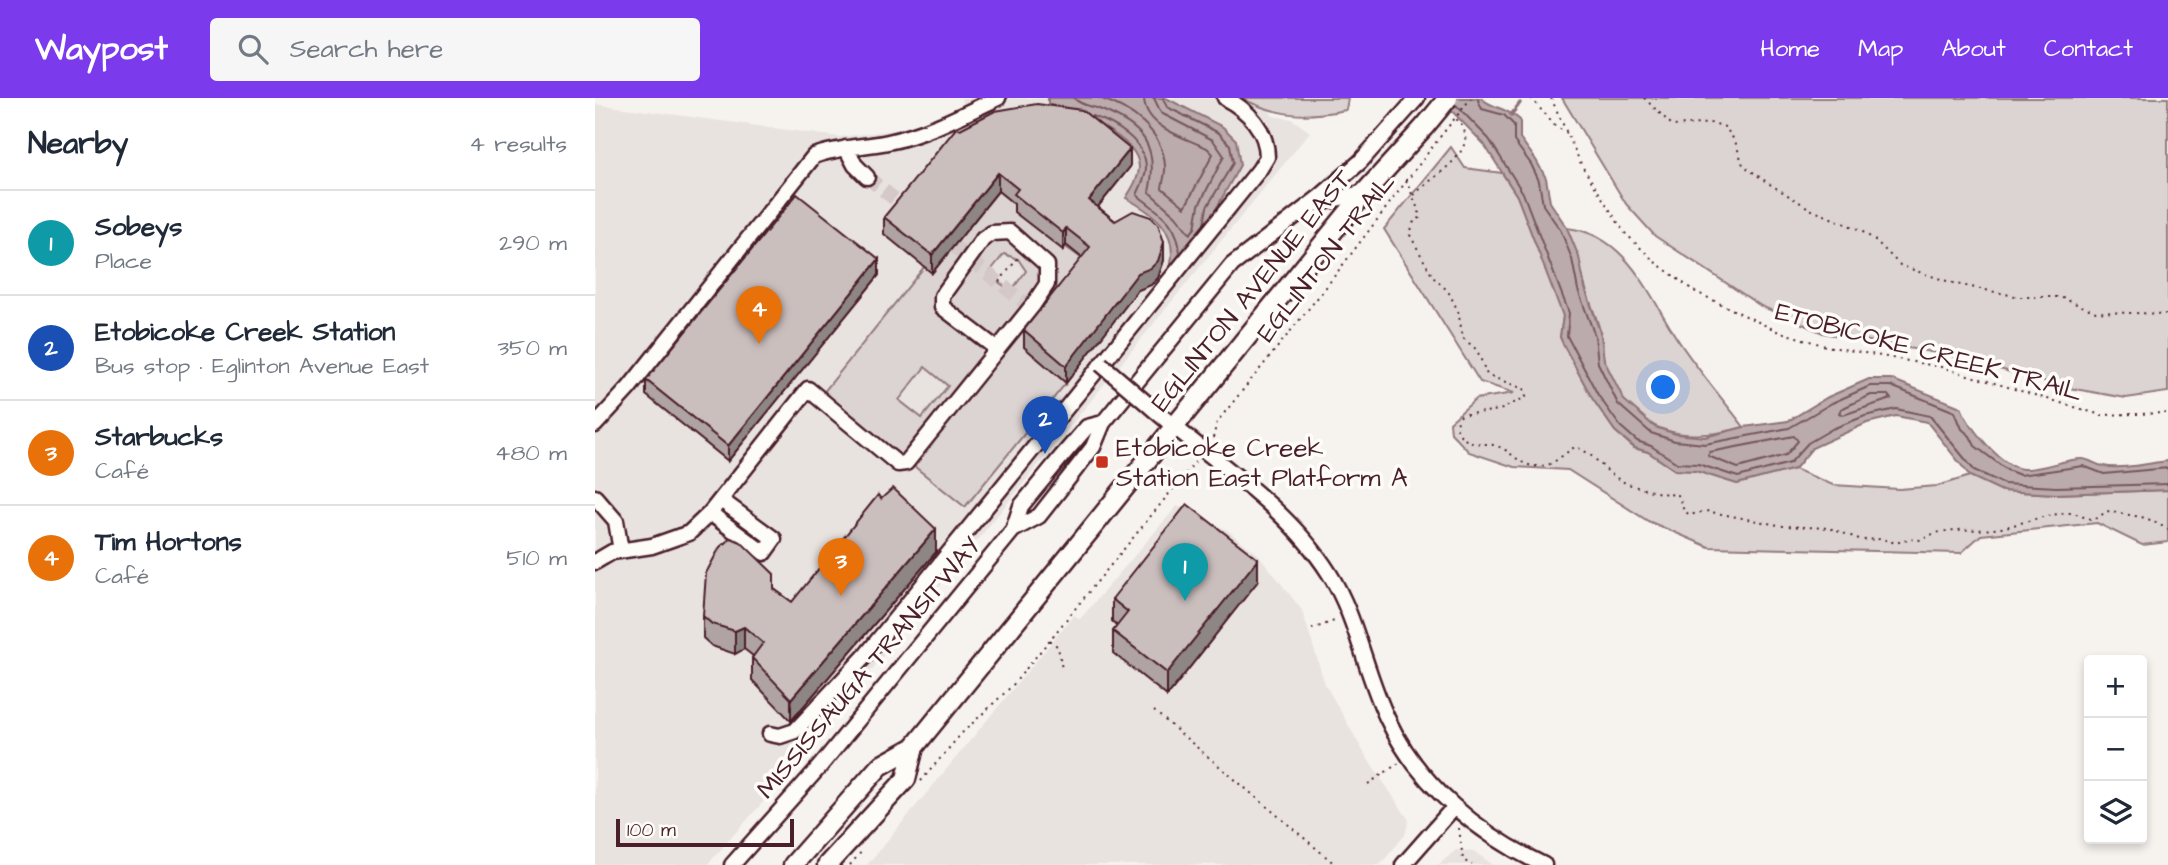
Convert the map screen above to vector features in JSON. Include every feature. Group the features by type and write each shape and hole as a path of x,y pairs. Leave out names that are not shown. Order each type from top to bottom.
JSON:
{"main road":[{"name":"EGLINTON AVENUE EAST","path":"793,865 880,766 914,747 1365,192 1433,132 1448,98"},
{"name":"EGLINTON AVENUE EAST","path":"827,865 906,779 914,747"}],"street":[{"path":"595,425 629,388 814,156 889,142 928,131 998,98"},
{"path":"770,734 780,736 795,731 866,655 1267,157 1262,132 1252,118 1225,98"},
{"name":"MISSISSAUGA TRANSITWAY","path":"1013,530 1039,516 1093,447 1103,423 1210,288 1232,265 1287,219 1321,197 1360,162 1417,98"},
{"path":"846,148 855,165 867,177"},
{"name":"MISSISSAUGA TRANSITWAY","path":"1287,219 1321,201 1365,192"},
{"path":"595,562 617,552 652,547 689,533 721,500 808,389 898,464 905,463 1033,305 1050,275 1040,256 1010,232 992,233 983,239 941,296 941,307 997,349"},
{"path":"1101,364 1272,509 1304,541 1329,573 1388,720 1410,756 1454,807 1511,848 1544,865"},
{"name":"MISSISSAUGA TRANSITWAY","path":"732,865 821,765 1013,530 1021,506 1062,456 1087,427 1103,423"},
{"path":"595,497 616,521 617,552"},
{"path":"710,513 764,553 774,539 721,500"},
{"path":"736,532 745,518"},
{"path":"595,548 617,552"},
{"path":"1403,865 1454,807"}],"path":[{"name":"EGLINTON TRAIL","path":"1212,440 1217,422 1344,264 1406,179 1433,132 1471,98"},
{"name":"ETOBICOKE CREEK TRAIL","path":"1531,98 1555,126 1568,133 1582,166 1624,232 1655,262 1694,291 1766,326 1826,346 1941,367 2079,410 2113,415 2168,413"},
{"path":"1551,98 1568,133"},
{"path":"1644,98 1673,127 1713,123 1725,127 1735,141 1743,164 1812,210 1860,230 1876,240 1900,265 1956,284 2020,297 2060,297 2097,312 2168,314"},
{"path":"1413,196 1461,152 1466,142 1465,130"},
{"path":"1406,179 1422,217 1413,223 1409,235 1433,277 1448,290 1458,311 1463,338 1477,350 1487,375 1524,389 1526,397 1500,410 1476,410 1461,415 1456,426 1458,432 1477,446 1497,446 1513,459 1529,465 1549,465 1575,447 1586,450 1628,485 1643,486 1661,495 1678,495 1684,511 1690,514 1706,511 1783,526 1829,528 1862,540 1882,539 1896,543 1909,539 1922,540 1932,533 1961,529 1978,532 2053,514 2074,513 2096,519 2107,511 2146,519 2168,529"},
{"path":"999,282 1015,262"},
{"path":"961,734 1012,686 1186,474"},
{"path":"1312,629 1348,615"},
{"path":"1050,639 1058,647 1062,670"},
{"path":"1154,711 1336,865"},
{"path":"1368,784 1410,756"},
{"path":"1454,807 1463,860 1472,865"}],"shaded area":[{"path":"961,98 1260,98 1273,116 1292,119 1310,132 773,791 707,865 595,865 595,104 840,137 908,128 964,105"},
{"path":"1241,98 1348,98 1346,110 1304,115 1268,109"},
{"path":"1562,98 2168,98 2168,392 2126,398 2069,388 1948,355 1823,333 1761,306 1655,236 1626,204"},
{"path":"1451,147 1465,168 1502,173 1517,196 1563,316 1560,337 1592,398 1615,431 1634,448 1648,452 1675,470 1696,471 1737,484 1795,469 1833,485 1899,489 1937,486 1970,476 2003,491 2056,494 2168,490 2168,542 2142,545 2097,523 1981,535 1961,553 1709,547 1648,521 1568,470 1514,467 1469,452 1451,433 1450,422 1476,399 1514,393 1480,382 1384,229"},
{"path":"998,191 1018,207 1015,212 1090,265 1066,383 965,507 823,393 924,267 932,272","holes":["1004,254 1018,259 1026,271 1011,291 988,274","925,367 948,386 922,418 899,400"]},
{"path":"1567,228 1605,241 1633,268 1692,360 1744,427 1698,435 1677,433 1641,418 1626,404 1604,361 1600,329"},
{"path":"1177,506 1227,530 1258,554 1302,610 1325,684 1366,756 1409,820 1405,835 1380,865 867,865 1074,615 1080,619"},
{"path":"1456,850 1474,851 1493,865 1438,865"}],"water":[{"path":"1048,98 1166,98 1223,127 1236,140 1240,165 1183,270 1171,263 1170,241 1161,223 1126,198 1139,171 1136,156 1128,145 1088,119 1048,104"},
{"path":"1439,98 1481,98 1520,120 1520,138 1546,178 1550,202 1567,228 1579,257 1585,288 1601,335 1604,360 1624,400 1655,427 1676,434 1705,437 1744,427 1788,421 1828,397 1869,379 1891,379 1961,407 1986,444 2014,467 2030,469 2082,459 2110,467 2168,461 2168,490 2056,494 2002,491 1970,476 1927,422 1896,416 1867,423 1812,448 1795,469 1737,484 1696,471 1675,470 1648,452 1635,448 1615,431 1592,398 1560,337 1563,316 1517,196 1484,144"}],"building":[{"path":"1037,104 1082,110 1130,149 1089,200 1115,221 1133,211 1151,217 1158,224 1164,242 1158,261 1151,268 1138,273 1066,366 1024,330 1090,247 1066,228 1063,233 1014,194 1018,189 998,173 932,255 884,217 957,127 960,129 995,111"},
{"path":"797,194 879,259 728,446 646,380"},
{"path":"893,488 936,529 791,699 752,658 763,643 744,627 735,631 712,624 703,616 706,573 720,547 731,538 741,542 774,574 774,589 792,602 878,495 881,499"},
{"path":"1187,504 1258,559 1167,673 1113,631 1128,612 1112,599"}],"waterway":[{"path":"1511,115 1520,103"}],"tunnel":[{"path":"867,177 912,213"},
{"path":"938,234 1040,315"}],"place":[{"name":"Tim Hortons","path":"759,344"},
{"name":"Etobicoke Creek Station","path":"1045,454"},
{"name":"Etobicoke Creek Station East Platform A","path":"1102,462"},
{"name":"Starbucks","path":"841,596"},
{"name":"Sobeys","path":"1185,601"}]}
